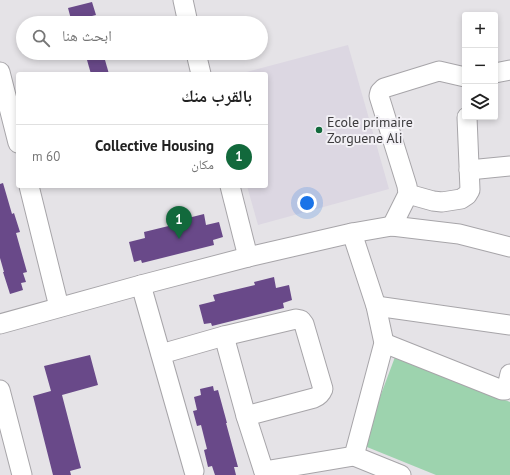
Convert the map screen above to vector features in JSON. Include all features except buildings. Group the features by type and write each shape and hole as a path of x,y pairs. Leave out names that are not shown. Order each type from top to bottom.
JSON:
{"street":[{"path":"183,0 186,16"},
{"path":"198,60 201,72"},
{"path":"498,72 510,70"},
{"path":"392,226 408,194 407,186 379,96 380,92 384,88 439,71 462,76"},
{"path":"0,72 16,135"},
{"path":"408,194 442,202 461,199 467,195 470,190 467,120"},
{"path":"469,170 510,166"},
{"path":"30,188 60,307"},
{"path":"231,188 248,257"},
{"path":"0,324 248,257 392,226 459,234 510,247"},
{"path":"352,234 376,306 384,344 354,456"},
{"path":"141,285 194,471"},
{"path":"376,306 510,325"},
{"path":"161,354 296,318 301,320 304,324 323,388 322,393 318,397 246,416"},
{"path":"224,336 246,416 264,473 321,468 354,456 402,475"},
{"path":"384,344 502,390 505,390 507,387 510,374"},
{"path":"0,390 22,475"}],"shaded area":[{"name":"Ecole primaire Zorguene Ali","path":"348,45 389,189 258,225 248,188 268,188 268,72 247,72"}],"green space":[{"path":"395,357 510,402 510,475 436,475 362,445"}],"place":[{"name":"Ecole primaire Zorguene Ali","path":"319,130"},
{"name":"Collective Housing","path":"179,239"}]}
